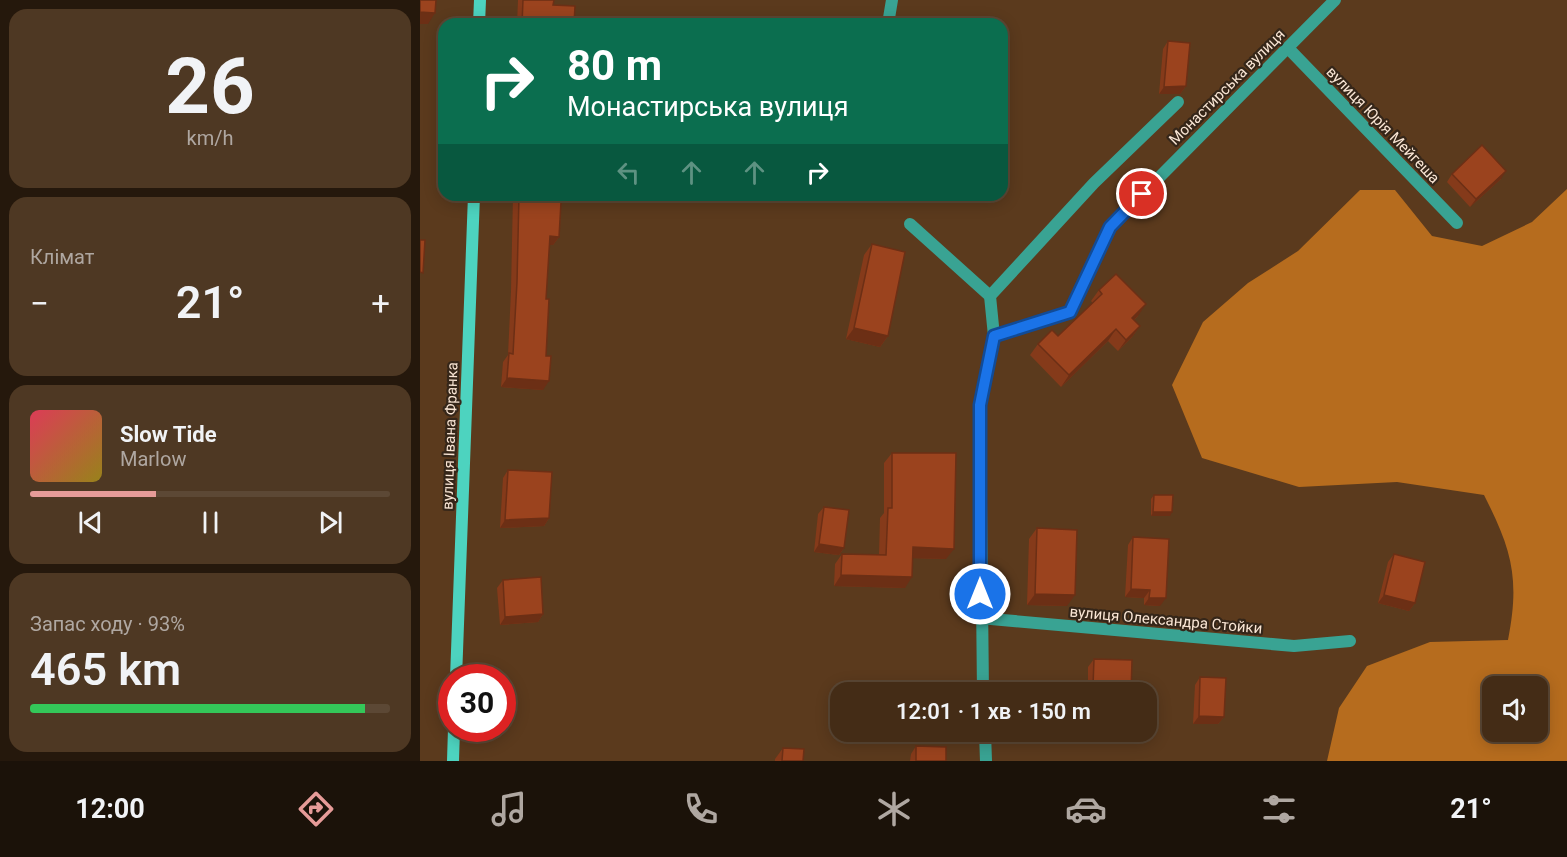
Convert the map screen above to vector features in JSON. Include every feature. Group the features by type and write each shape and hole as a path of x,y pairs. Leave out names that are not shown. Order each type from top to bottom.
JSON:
{"street":[{"path":"479,18 480,0"},
{"path":"889,18 892,0"},
{"name":"Монастирська вулиця","path":"994,336 1070,312 1110,227 1335,0"},
{"name":"вулиця Юрія Мейгеша","path":"1288,48 1457,223"},
{"path":"990,296 1094,183 1178,102"},
{"name":"вулиця Івана Франка","path":"457,664 474,201"},
{"path":"910,224 990,296 994,336 980,405 980,618 983,682"},
{"name":"вулиця Олександра Стойки","path":"980,618 1294,646 1350,641"},
{"path":"453,761 454,742"},
{"path":"985,742 986,761"}],"shaded area":[{"path":"1567,189 1567,761 1327,761 1339,708 1367,666 1430,642 1508,640 1512,619 1513,582 1507,549 1494,515 1484,495 1397,482 1299,487 1202,458 1172,385 1203,322 1248,283 1298,251 1360,190 1395,190 1432,236 1482,246 1532,222"}],"building":[{"path":"420,0 436,0 435,13 420,12"},
{"path":"523,0 554,0 553,5 575,6 574,18 522,18"},
{"path":"1168,41 1190,43 1186,86 1164,87"},
{"path":"1482,145 1506,171 1476,199 1452,174"},
{"path":"519,201 561,202 559,237 550,236 546,299 549,299 546,356 551,356 549,381 507,378 509,353 513,354"},
{"path":"420,240 425,240 423,273 420,272"},
{"path":"872,244 905,252 888,336 854,328"},
{"path":"1116,274 1146,304 1132,318 1140,326 1126,340 1116,329 1069,375 1038,344 1052,330 1058,336 1102,294 1099,290"},
{"path":"892,453 956,453 954,549 913,547 912,577 841,575 842,554 886,555 888,508 892,508"},
{"path":"508,470 552,472 549,518 505,520"},
{"path":"1154,495 1173,495 1172,512 1153,512"},
{"path":"824,507 849,510 844,548 819,544"},
{"path":"1037,528 1077,530 1075,595 1035,594"},
{"path":"1133,537 1169,539 1166,598 1149,598 1150,590 1131,589"},
{"path":"1394,554 1425,562 1415,603 1384,595"},
{"path":"541,577 543,614 505,617 503,580"},
{"path":"1094,659 1132,660 1131,682 1093,682"},
{"path":"1200,677 1226,678 1224,717 1199,716"},
{"path":"916,746 946,747 946,761 916,761"},
{"path":"783,748 804,749 803,761 782,761"}],"route":[{"path":"980,594 980,405 994,336 1070,312 1110,227 1142,194"}]}
